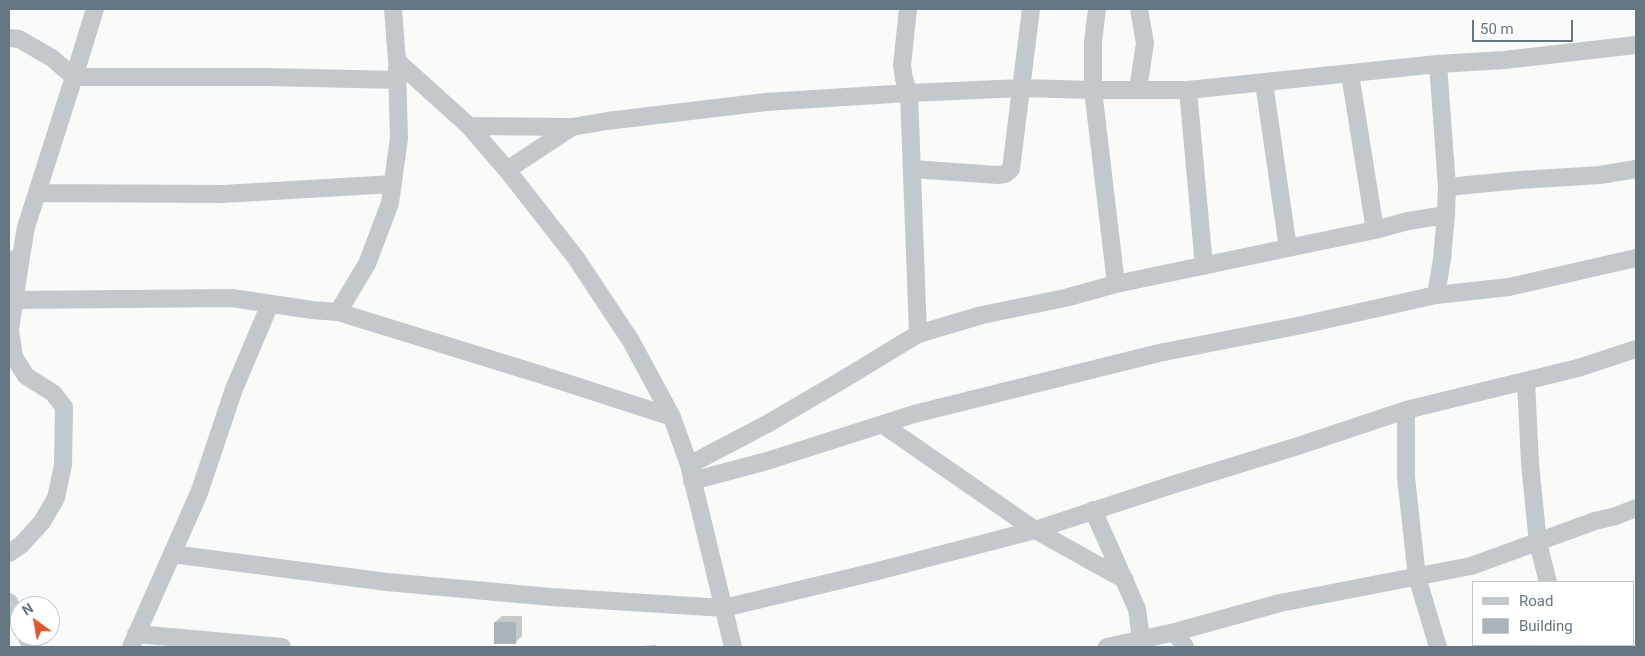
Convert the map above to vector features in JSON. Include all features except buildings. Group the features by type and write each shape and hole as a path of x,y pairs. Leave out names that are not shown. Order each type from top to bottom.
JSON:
{"street":[{"path":"9,553 21,545 42,522 56,498 63,465 64,432 64,407 53,393 26,376 14,358 10,330 15,300 14,261 95,9"},
{"path":"338,312 367,264 390,203 399,138 398,80 393,9"},
{"path":"908,9 902,65 909,93 918,334"},
{"path":"912,170 998,175 1005,174 1011,169 1028,9"},
{"path":"1097,9 1093,42 1093,90 1116,284"},
{"path":"1138,90 1145,43 1139,9"},
{"path":"9,38 19,39 52,58 74,77 266,77 398,80"},
{"path":"469,126 572,127 766,102 909,93 1021,88 1188,90 1438,64 1504,60 1636,45"},
{"path":"397,61 469,126 507,170 576,258 631,341 672,417 690,473 734,647"},
{"path":"1436,295 1442,259 1447,187 1438,64"},
{"path":"1350,74 1375,230"},
{"path":"1264,83 1288,248"},
{"path":"1188,90 1204,266"},
{"path":"507,170 572,127"},
{"path":"1447,187 1600,175 1636,170"},
{"path":"37,193 224,194 393,184"},
{"path":"690,473 767,424 918,334 982,314 1065,298 1116,284 1375,230 1408,221 1446,215"},
{"path":"690,473 766,461 914,414 1159,353 1302,325 1436,295 1509,287 1636,258"},
{"path":"15,300 232,298 338,312 672,417"},
{"path":"270,304 234,389 199,492 133,641 282,647"},
{"path":"172,554 387,582 551,597 724,608 874,572 1035,530 1406,410 1578,368 1636,349"},
{"path":"1526,381 1530,463 1538,543 1548,581"},
{"path":"1406,410 1406,477 1417,577 1438,647"},
{"path":"882,424 1035,530 1125,580"},
{"path":"1108,647 1280,603 1471,566 1636,508"},
{"path":"1093,510 1137,609 1141,639"},
{"path":"1137,609 1185,647"}]}
